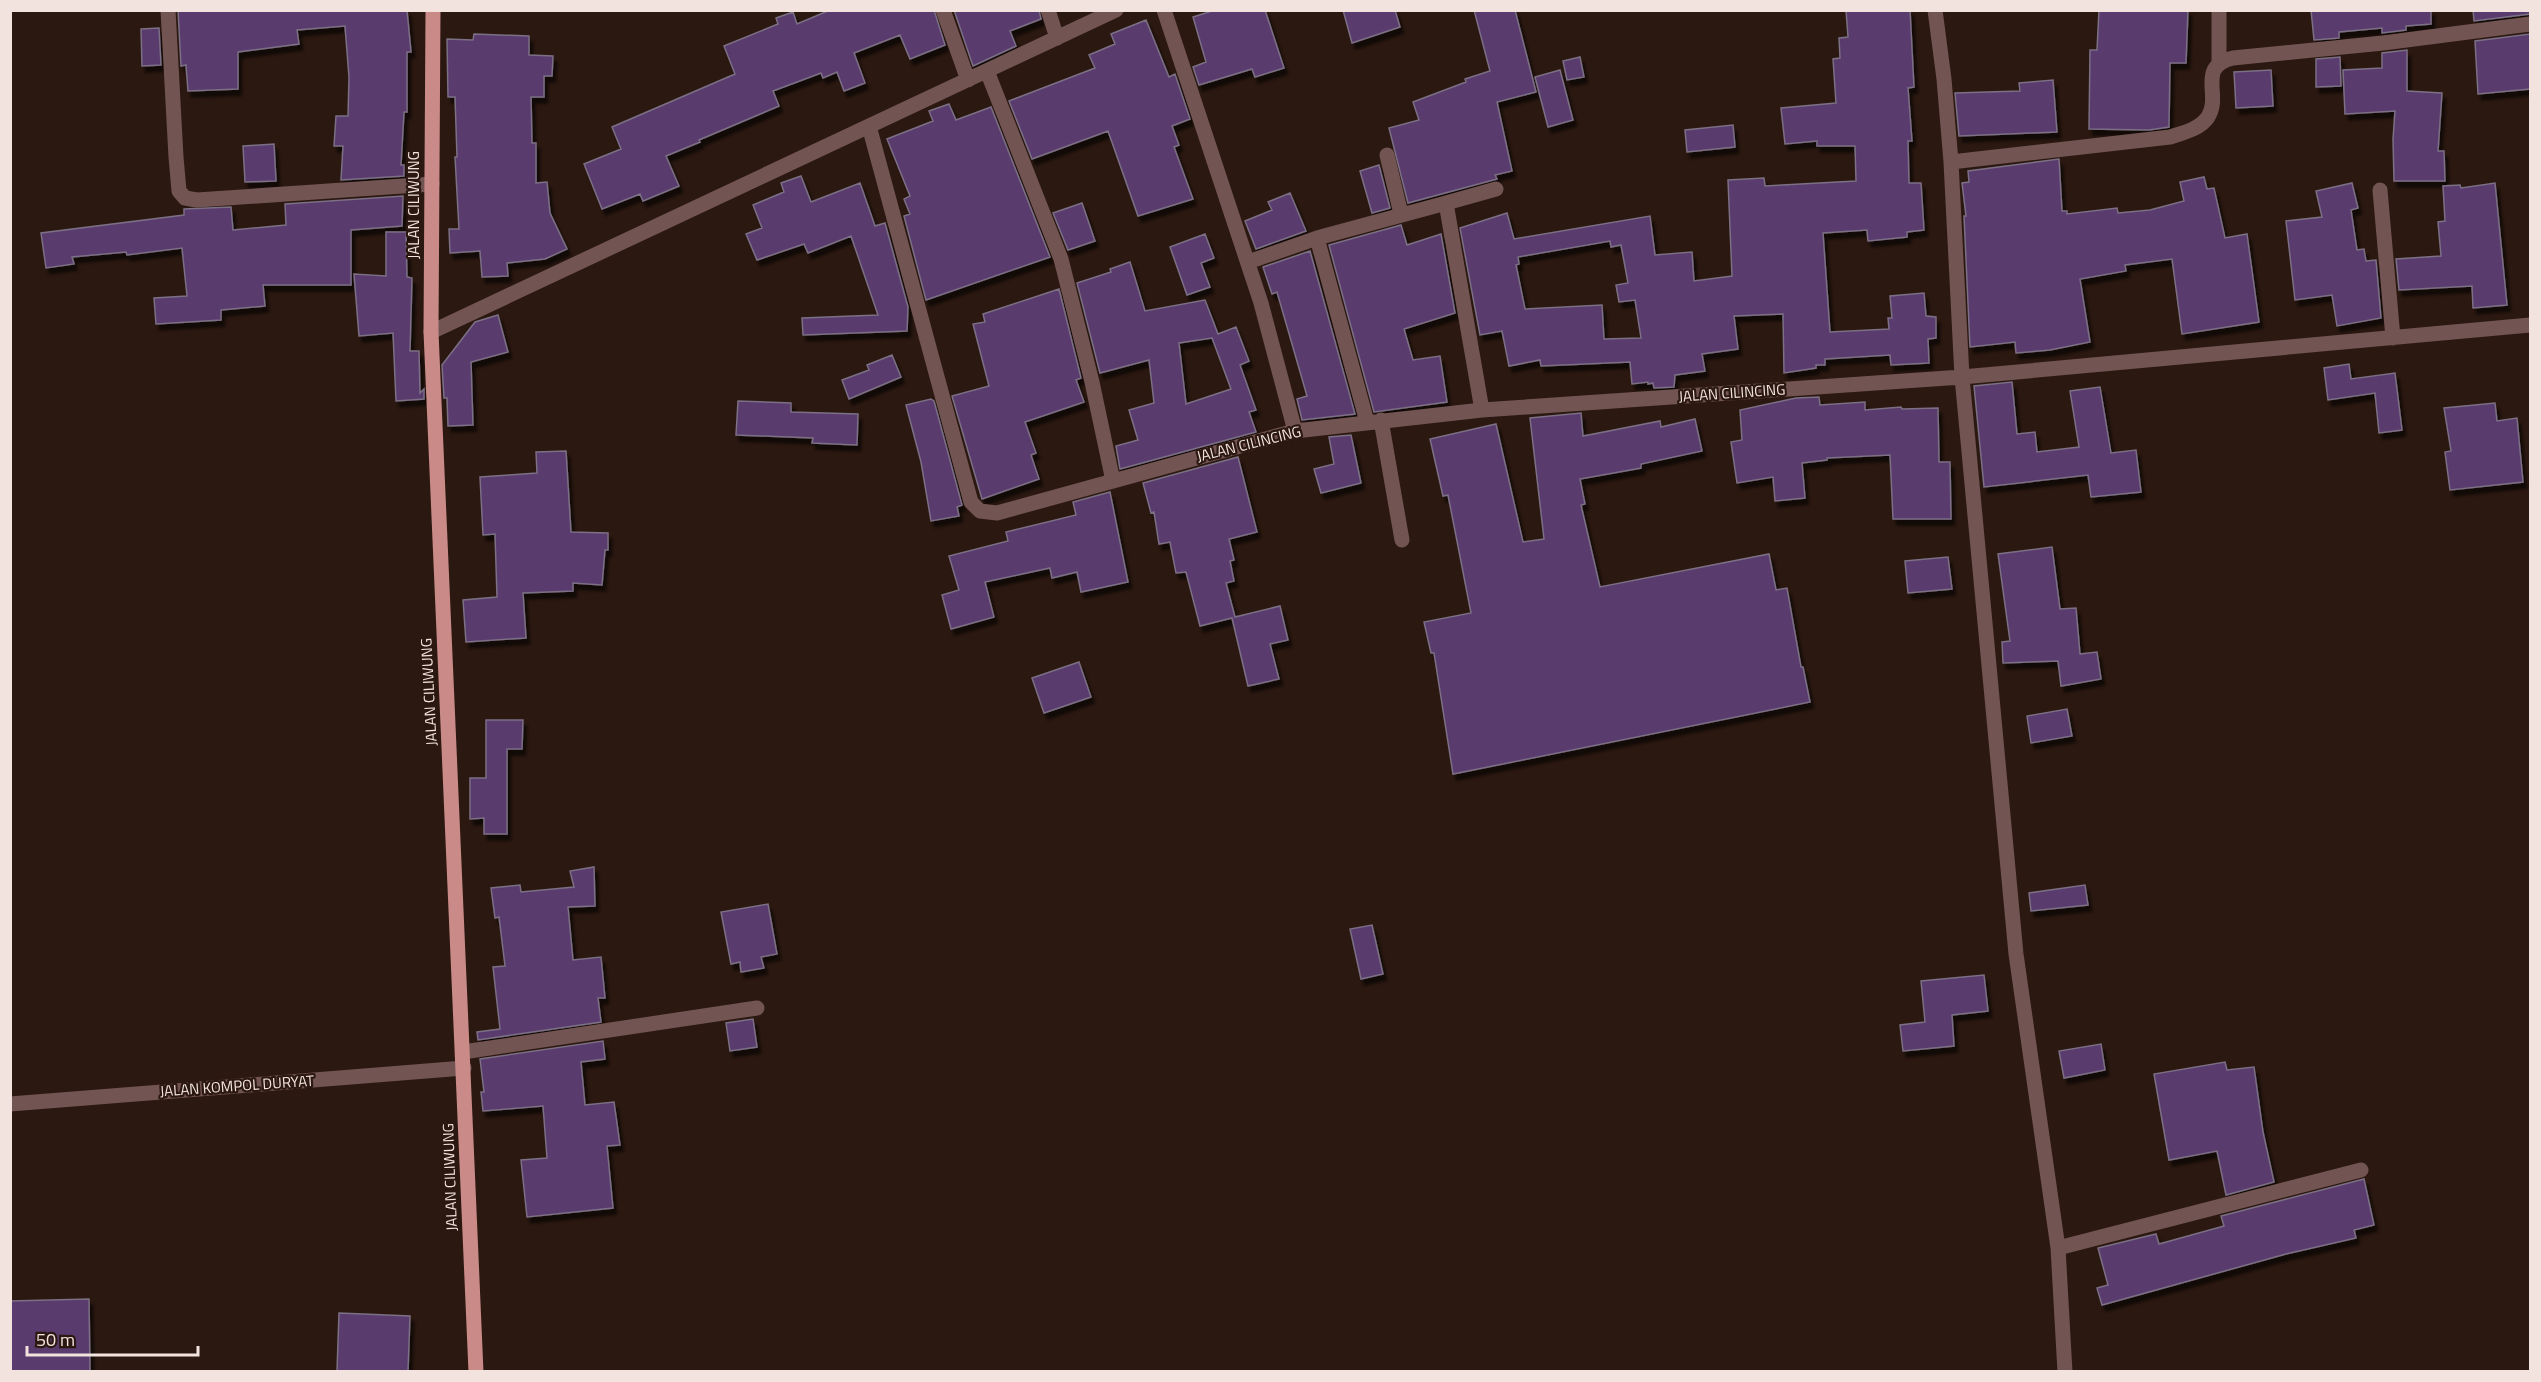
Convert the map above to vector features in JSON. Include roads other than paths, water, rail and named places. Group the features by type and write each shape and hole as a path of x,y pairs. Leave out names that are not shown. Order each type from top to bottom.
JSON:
{"main road":[{"name":"JALAN CILIWUNG","path":"433,10 431,332 476,1371"}],"street":[{"path":"168,10 176,157 181,195 191,200 432,184"},
{"path":"943,10 968,80"},
{"path":"1048,10 1057,38"},
{"path":"431,332 1116,10"},
{"path":"1164,10 1261,303 1295,430"},
{"path":"1935,10 1951,162 1962,377 2016,954 2058,1248 2066,1371"},
{"path":"1951,162 2162,138 2188,131 2202,123 2210,112 2212,73 2219,63 2217,36 2219,10"},
{"path":"2219,63 2248,56 2383,43 2530,24"},
{"path":"987,71 1061,259 1092,382 1113,481"},
{"name":"JALAN CILINCING","path":"869,126 971,502 980,511 997,513 1295,430 1482,410 1962,377 2530,325"},
{"path":"1387,155 1401,214"},
{"path":"1248,262 1317,237 1496,189"},
{"path":"2380,190 2393,338"},
{"path":"1446,203 1466,306 1482,410"},
{"path":"1317,237 1374,421 1402,540"},
{"path":"463,1052 757,1008"},
{"name":"JALAN KOMPOL DURYAT","path":"10,1104 464,1068"},
{"path":"2058,1248 2361,1170"}]}
